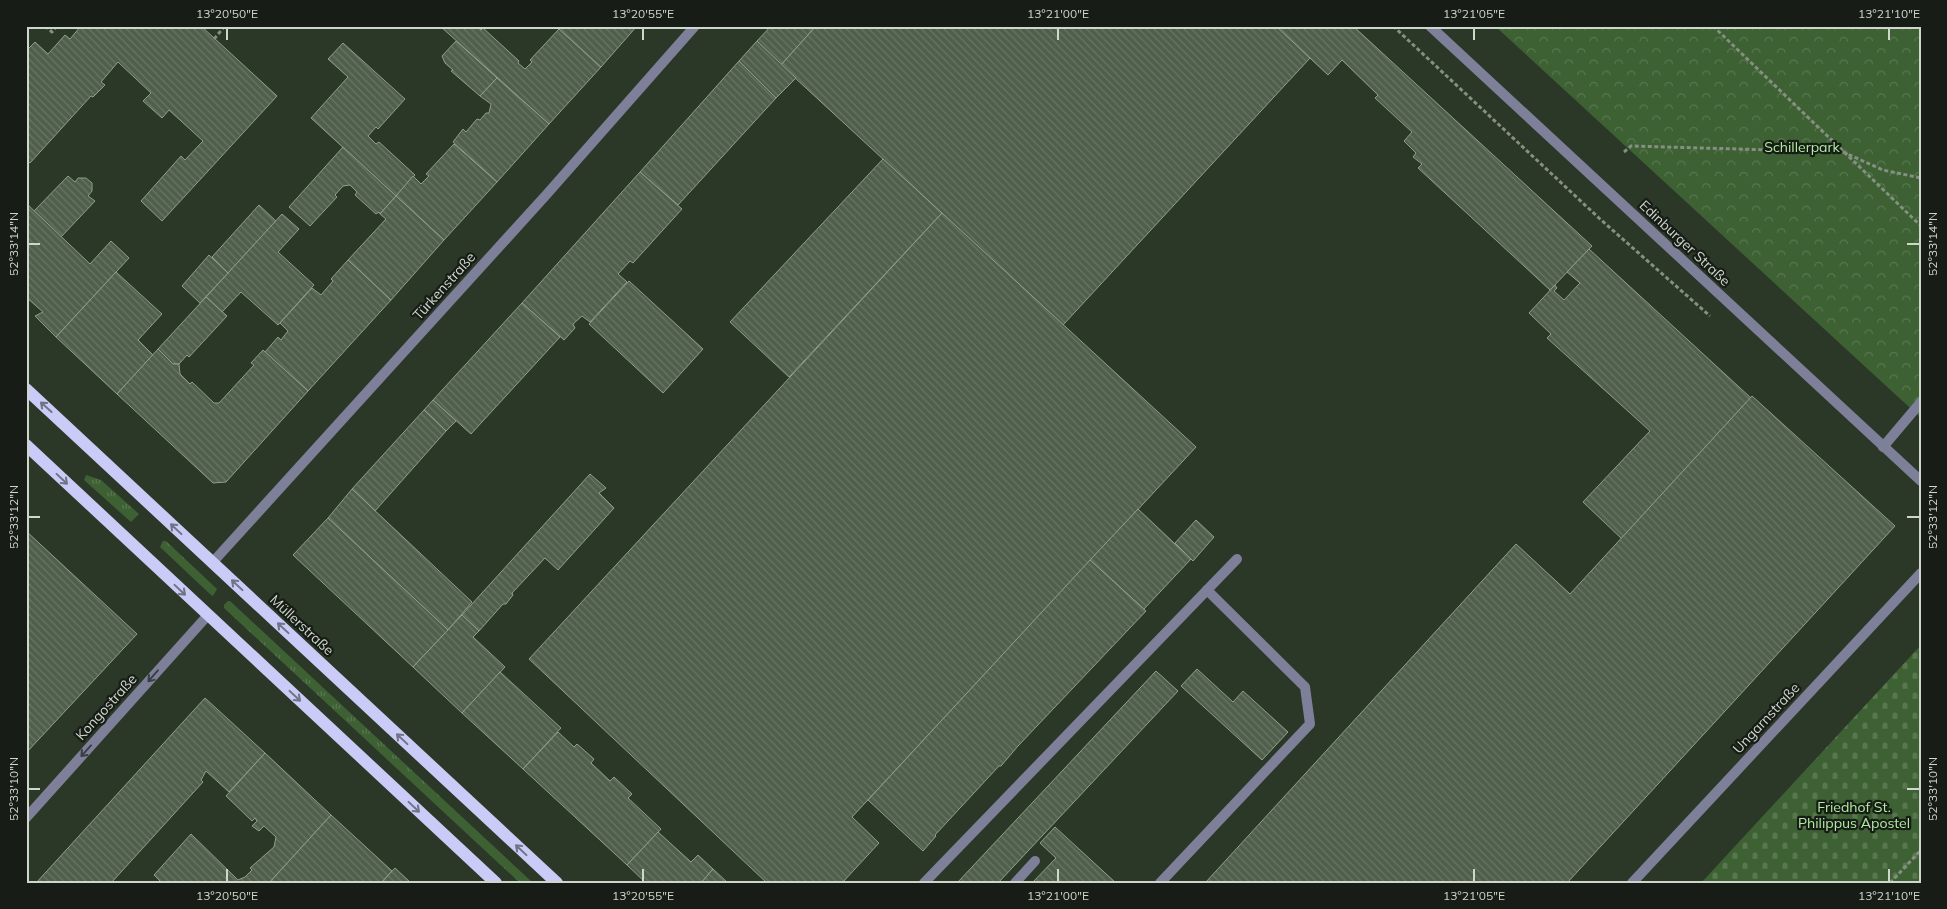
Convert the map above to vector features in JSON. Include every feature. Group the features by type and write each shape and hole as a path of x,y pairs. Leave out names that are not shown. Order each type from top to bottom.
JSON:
{"main road":[{"name":"Müllerstraße","path":"26,389 556,883"},
{"path":"26,445 496,883"}],"street":[{"name":"Türkenstraße","path":"212,563 547,194 695,26"},
{"name":"Edinburger Straße","path":"1430,26 1921,482"},
{"path":"1883,447 1921,402"},
{"path":"924,883 1236,559"},
{"name":"Ungarnstraße","path":"1632,883 1921,572"},
{"path":"1160,883 1310,724 1305,687 1207,590"},
{"name":"Kongostraße","path":"26,818 208,615"},
{"path":"1015,883 1035,861"}],"path":[{"path":"45,26 52,32 57,26"},
{"path":"214,38 226,26"},
{"path":"1392,26 1600,219"},
{"path":"1713,26 1921,226"},
{"path":"1624,152 1631,146 1843,152 1883,170 1921,178"},
{"path":"1890,883 1921,850"}],"green space":[{"name":"Schillerpark","path":"1495,26 1921,26 1921,418"},
{"path":"86,475 101,480 139,514 131,522 84,480"},
{"path":"163,541 166,541 217,589 213,596 160,547"},
{"path":"228,601 533,883 520,883 224,608"},
{"name":"Friedhof St. Philippus Apostel","path":"1921,645 1921,883 1701,883"}],"building":[{"path":"81,26 201,26 277,96 162,221 141,201 181,156 185,160 203,141 169,110 162,118 143,101 151,93 118,62 101,82 105,85 93,97 91,96 30,163 26,160 26,51 35,42 48,54 65,35 70,39"},
{"path":"440,26 477,26 481,30 483,28 519,61 518,63 525,69 532,62 530,60 559,29 601,67 549,124"},
{"path":"561,26 637,26 601,67 559,29"},
{"path":"771,26 816,26 781,65 757,41"},
{"path":"816,26 1276,26 1310,58 1063,325 781,65"},
{"path":"1276,26 1353,26 1592,246 1550,290 1418,168 1422,164 1413,157 1416,153 1404,141 1412,132 1375,98 1378,95 1342,60 1328,75"},
{"path":"456,41 497,78 480,96 451,71 453,70 445,63 442,56"},
{"path":"757,41 796,78 776,98 739,61"},
{"path":"343,43 405,99 378,129 376,127 368,136 376,144 379,142 415,175 396,196 311,118 348,77 328,59"},
{"path":"739,61 776,98 678,205 640,172"},
{"path":"497,78 549,124 497,182 453,142 463,129 466,132 477,119 480,120 486,113 489,113 491,104 480,96"},
{"path":"454,144 497,182 444,240 396,196 413,176 421,184 429,176 426,174"},
{"path":"343,147 396,196 380,214 379,212 376,214 355,195 357,192 350,185 343,186 335,195 337,197 310,226 289,207"},
{"path":"883,159 942,213 789,377 730,322"},
{"path":"640,172 682,209 633,263 630,261 618,274 627,282 590,322 582,316 573,324 575,328 564,340 522,303"},
{"path":"68,176 75,182 78,178 86,178 92,183 92,191 88,196 95,201 61,237 34,211"},
{"path":"396,196 444,240 391,300 348,260 386,219 380,214"},
{"path":"26,203 90,264 111,241 129,258 56,337 35,316 43,312 26,297"},
{"path":"259,205 276,221 228,273 212,257"},
{"path":"942,213 1196,447 852,817 879,843 842,883 767,883 529,659"},
{"path":"282,214 299,229 278,252 314,285 278,325 241,292 222,312 206,297"},
{"path":"1589,249 1751,398 1622,539 1583,502 1650,431 1547,338 1551,334 1529,313 1555,285 1557,288 1554,291 1564,300 1580,283 1567,272"},
{"path":"209,255 228,273 200,303 182,286"},
{"path":"348,260 391,300 308,391 265,352 278,337 281,340 288,331 280,323 312,288 321,295 333,281 331,279"},
{"path":"116,272 162,314 138,340 153,355 117,394 56,337"},
{"path":"629,281 703,349 663,393 589,324"},
{"path":"206,297 227,316 189,357 187,355 179,364 173,364 158,349"},
{"path":"522,303 560,337 471,434 433,400"},
{"path":"158,349 173,364 179,364 180,374 190,384 192,382 214,403 219,403 254,365 251,363 263,350 308,391 226,482 213,483 117,394"},
{"path":"1752,396 1895,526 1567,883 1205,883 1516,544 1570,594"},
{"path":"433,400 456,421 446,431 424,410"},
{"path":"424,410 446,431 375,511 352,489"},
{"path":"590,474 606,488 599,493 614,508 558,570 545,558 512,593 513,595 506,604 503,604 479,631 462,615"},
{"path":"352,489 472,602 448,630 328,518"},
{"path":"1138,509 1191,559 1144,609 1090,560"},
{"path":"328,518 448,630 413,667 293,555"},
{"path":"1196,520 1214,537 1193,561 1175,543"},
{"path":"26,531 137,634 26,753"},
{"path":"1090,560 1146,611 999,766 935,835 923,851 868,800"},
{"path":"462,615 479,631 473,637 505,667 462,713 413,667"},
{"path":"1197,669 1233,702 1243,691 1288,732 1262,760 1181,686"},
{"path":"1156,671 1178,691 998,883 957,883"},
{"path":"500,672 561,728 523,769 462,713"},
{"path":"205,698 265,753 229,792 206,771 201,780 203,782 111,883 36,883"},
{"path":"558,732 574,747 577,744 594,759 591,763 610,781 614,777 632,794 628,798 661,829 627,865 523,769"},
{"path":"265,753 331,815 269,883 162,883 154,875 191,834 238,880 245,877 252,870 250,868 274,847 276,837 264,826 259,831 252,826 257,821 255,818 252,821 226,796"},
{"path":"331,815 392,871 381,883 269,883"},
{"path":"1055,827 1116,883 1032,883 1056,858 1040,843"},
{"path":"658,832 691,862 698,855 713,869 701,883 646,883 627,865"},
{"path":"395,868 411,883 381,883"},
{"path":"713,869 728,883 701,883"}]}
